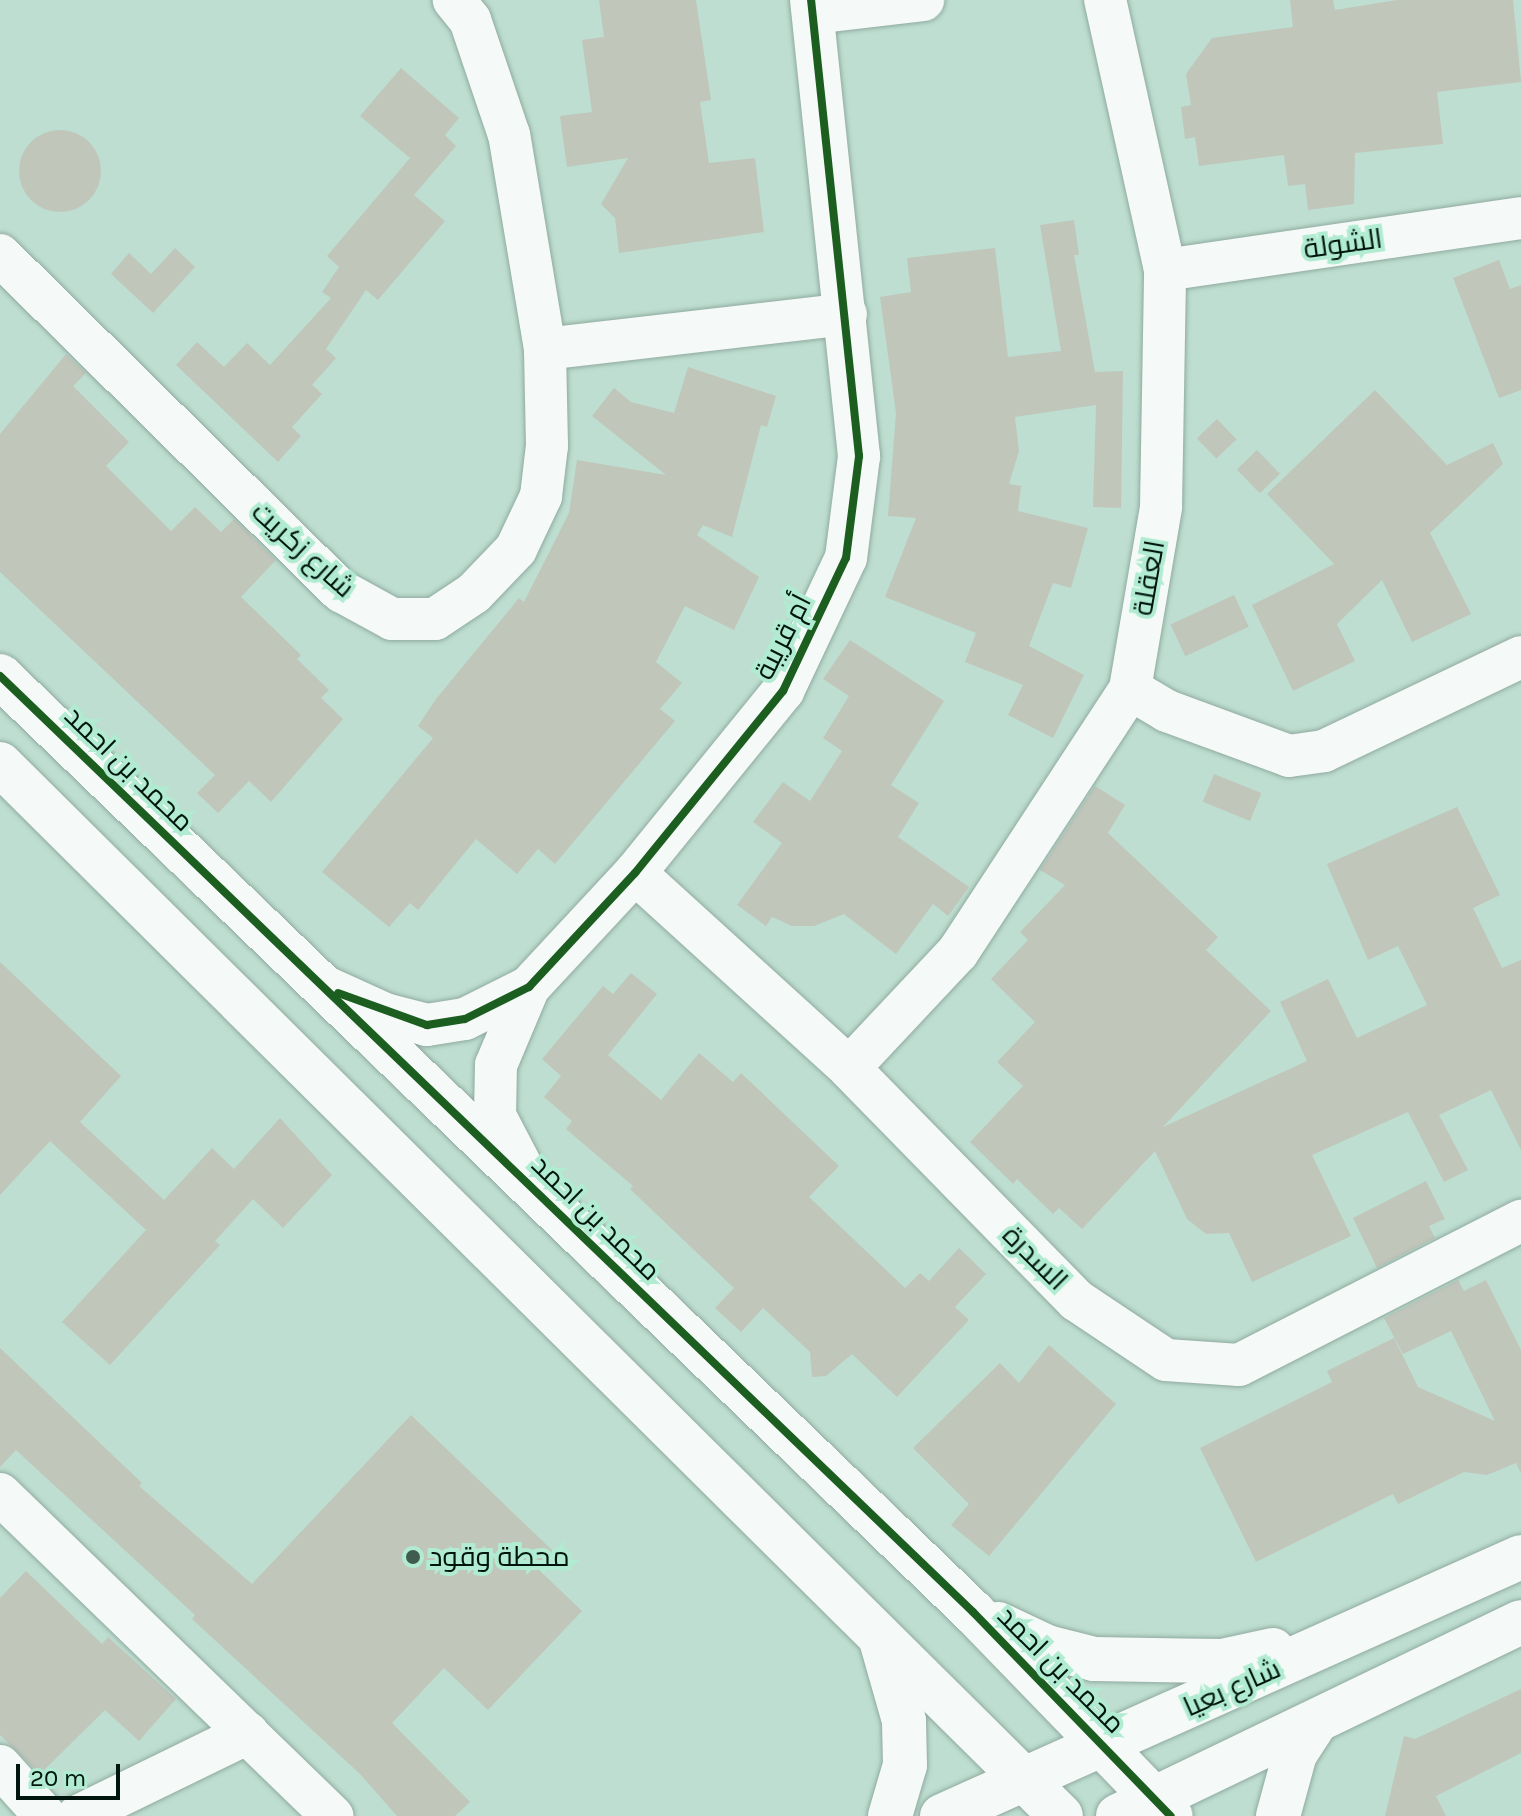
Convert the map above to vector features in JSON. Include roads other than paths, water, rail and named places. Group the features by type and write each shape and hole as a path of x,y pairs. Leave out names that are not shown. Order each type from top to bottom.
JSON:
{"street":[{"name":"شارع زكريت","path":"0,255 341,591 392,619 435,619 474,593 516,549 541,496 547,446 545,349 509,135 470,20 454,0"},
{"path":"812,6 923,0"},
{"name":"العقلة","path":"849,1068 958,952 1130,689 1161,507 1165,270 1105,0"},
{"name":"أم قريبة","path":"532,1187 495,1116 496,1065 529,987 635,873 783,691 846,558 859,456 812,6"},
{"name":"الشولة","path":"1165,270 1521,218"},
{"path":"545,349 846,314"},
{"path":"1130,689 1167,711 1289,756 1324,751 1521,657"},
{"name":"محمد بن احمد","path":"0,676 973,1612 1105,1745 1148,1810"},
{"path":"0,764 878,1630 1061,1816"},
{"name":"السدرة","path":"635,873 849,1068 1076,1300 1166,1360 1239,1365 1521,1221"},
{"name":"أم قريبة","path":"324,986 385,1014 427,1025 465,1019 529,987"},
{"path":"0,1494 332,1816"},
{"name":"شارع بعيا","path":"942,1816 1521,1557"},
{"path":"973,1612 1047,1647 1094,1659 1137,1662 1222,1661 1358,1632"},
{"path":"1148,1810 1521,1622"},
{"path":"878,1630 896,1678 904,1721 905,1765 890,1816"},
{"path":"1278,1816 1295,1754 1314,1725"},
{"path":"78,1816 248,1733"},
{"path":"0,1766 45,1816"}],"place":[{"name":"محطة وقود","path":"413,1557"}]}
